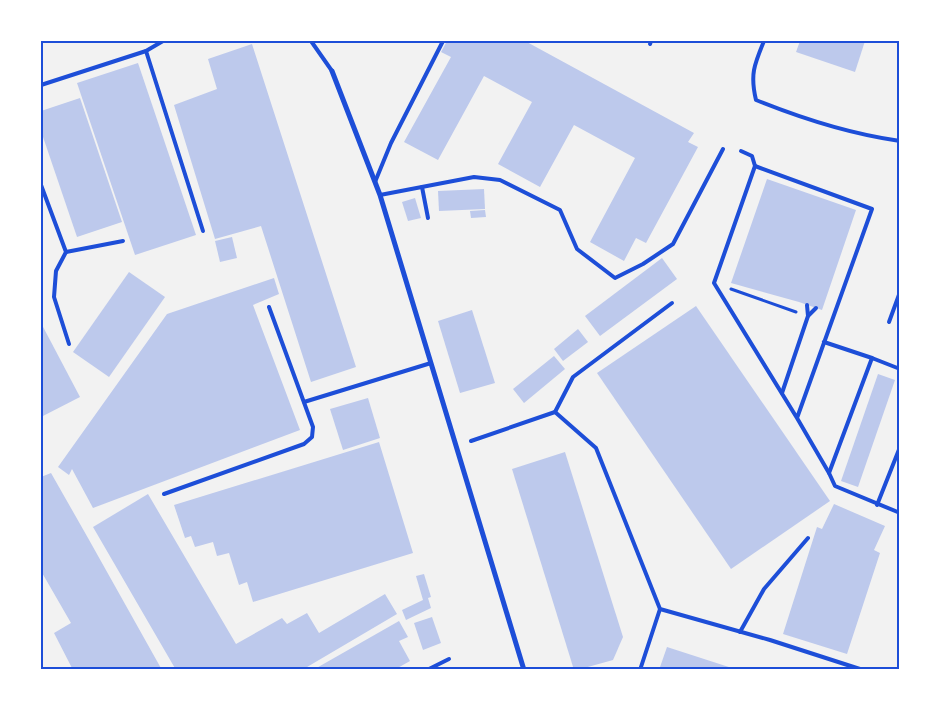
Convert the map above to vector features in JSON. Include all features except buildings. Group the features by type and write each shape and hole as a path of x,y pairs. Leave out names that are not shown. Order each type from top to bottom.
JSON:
{"street":[{"path":"332,71 380,195 524,670"}],"lane":[{"path":"41,85 146,51 163,41"},
{"path":"311,41 332,71"},
{"path":"375,182 391,144 443,41"},
{"path":"764,41 756,61 752,84 756,100 788,113 866,137 900,141"},
{"path":"146,51 203,231"},
{"path":"380,195 474,177 500,180 560,210 577,248 615,278 644,264 672,244 723,149"},
{"path":"741,151 752,156 755,166 714,284 797,418 835,486 900,513"},
{"path":"755,166 872,209 797,418"},
{"path":"41,185 66,252 56,271 54,297 69,344"},
{"path":"422,186 428,218"},
{"path":"66,252 123,241"},
{"path":"889,322 900,292"},
{"path":"471,441 555,412 573,377 672,303"},
{"path":"782,393 808,316 808,305"},
{"path":"164,494 304,444 312,438 314,427 269,307"},
{"path":"808,316 816,308"},
{"path":"824,342 900,369"},
{"path":"829,473 872,358"},
{"path":"304,402 431,363"},
{"path":"555,412 596,448 660,609 640,670"},
{"path":"877,505 900,447"},
{"path":"740,632 764,589 808,538"},
{"path":"660,609 863,670"},
{"path":"427,670 449,659"}],"path":[{"path":"714,284 808,316"}]}
